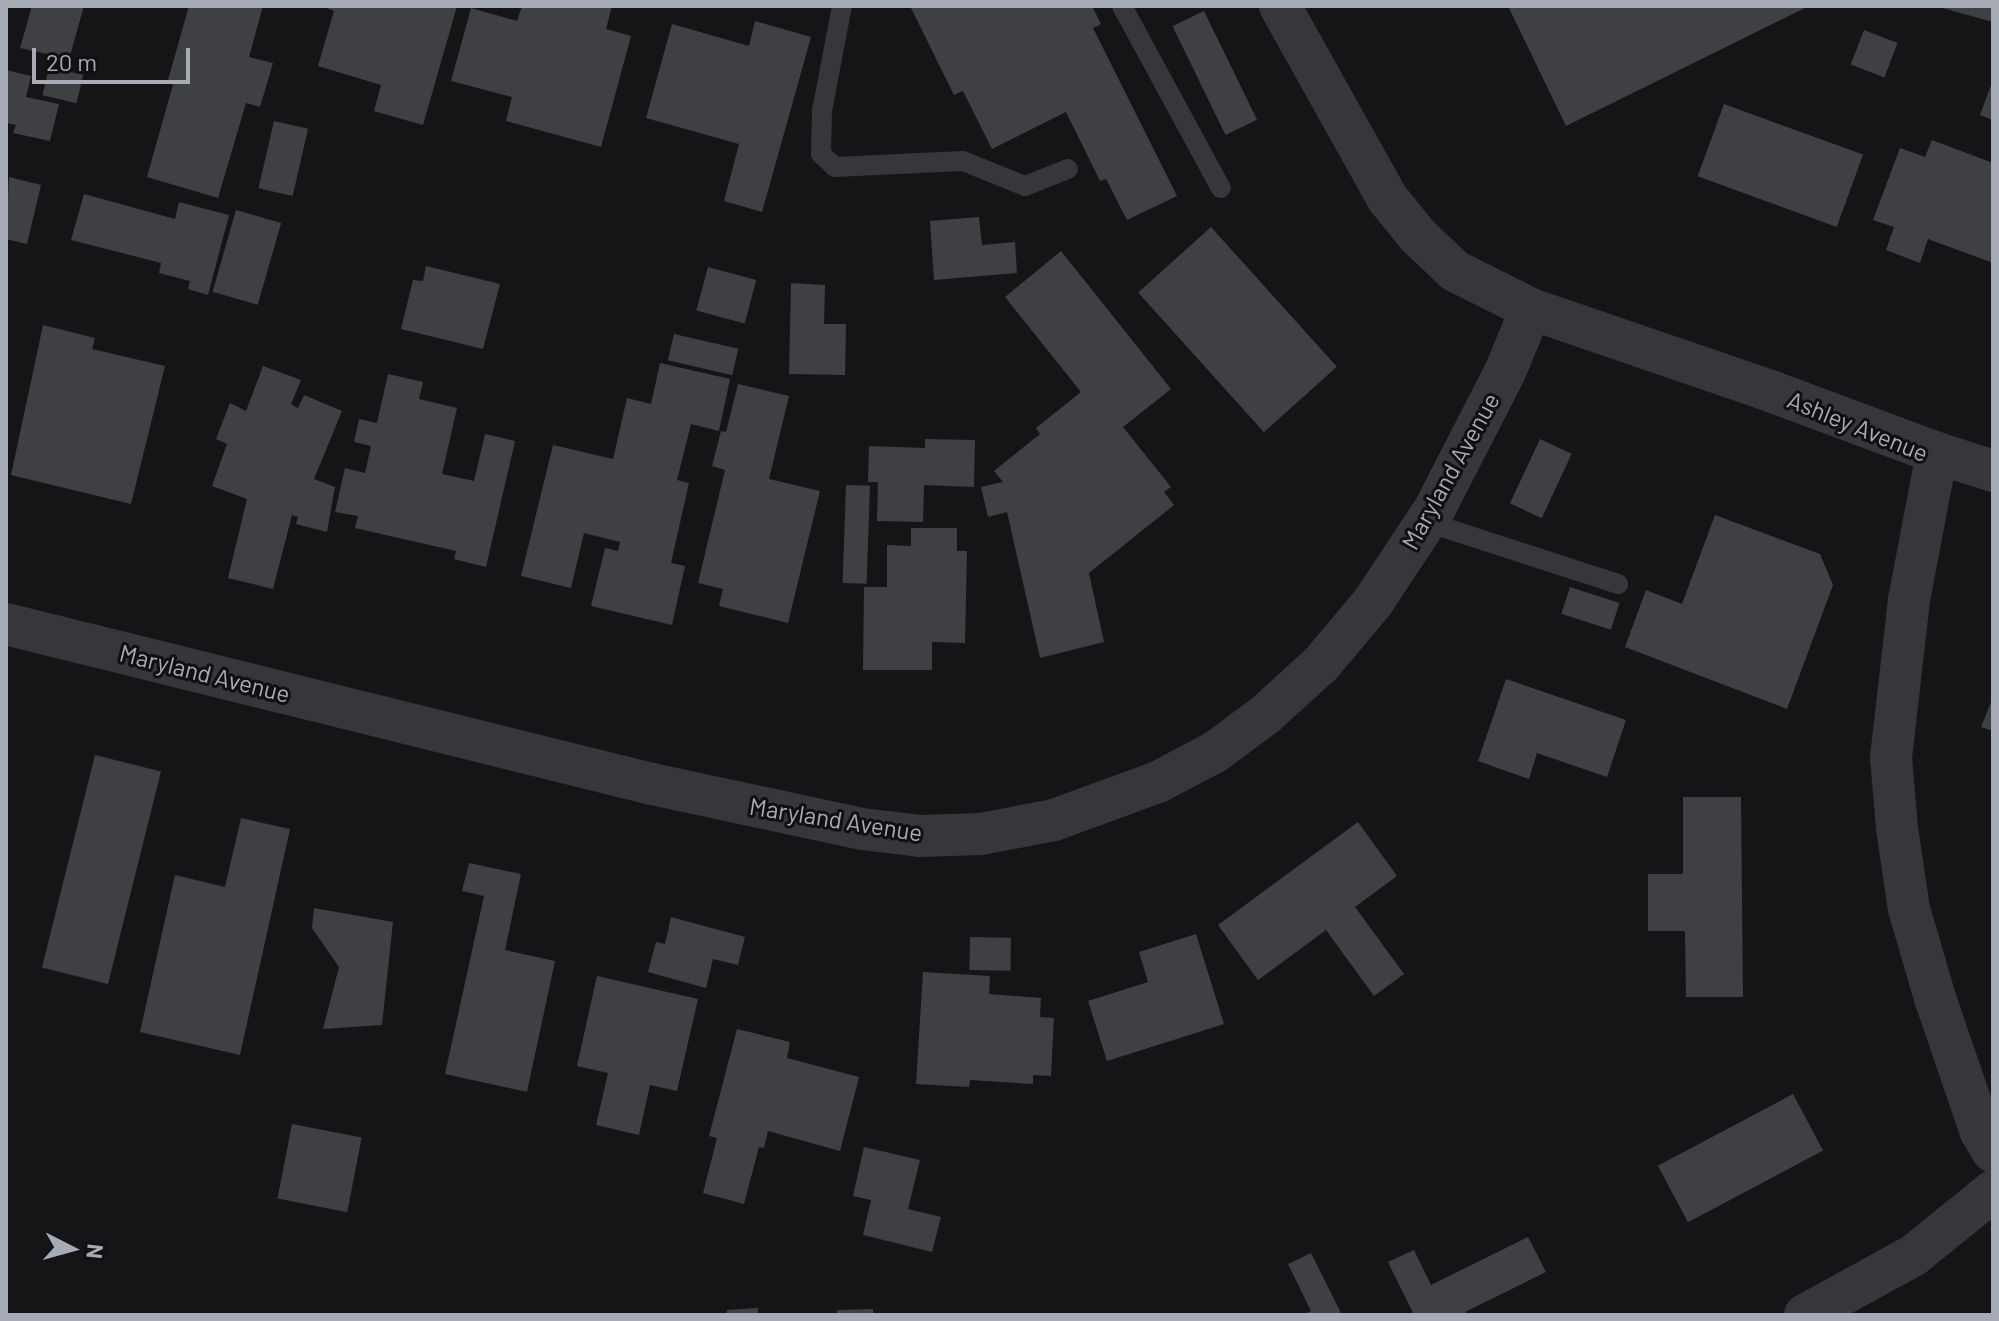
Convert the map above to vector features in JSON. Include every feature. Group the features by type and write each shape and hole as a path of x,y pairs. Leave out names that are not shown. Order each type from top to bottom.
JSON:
{"street":[{"name":"Ashley Avenue","path":"1280,6 1388,199 1418,236 1455,271 1531,309 1773,392 1937,453 1898,678 1891,757 1909,909 1935,998 1981,1132 1993,1152"},
{"name":"Maryland Avenue","path":"6,624 756,807 862,829 920,836 981,834 1094,808 1158,782 1215,752 1266,714 1321,664 1373,602 1427,522 1505,372 1531,309"},
{"path":"1937,453 1993,471"},
{"path":"1805,1315 1914,1255 1993,1191"}],"lane":[{"path":"842,6 822,111 821,154 835,167 963,161 1025,186 1068,169"},
{"path":"1122,6 1221,188"},
{"path":"1427,522 1618,584"}],"building":[{"path":"32,6 84,6 69,59 20,48"},
{"path":"189,6 263,6 249,57 273,63 260,107 246,103 218,198 147,177 174,81 168,80"},
{"path":"321,6 457,6 423,125 374,111 381,85 318,66 334,11"},
{"path":"522,6 612,6 606,29 631,36 601,147 506,121 512,97 451,81 471,8 517,21"},
{"path":"910,6 1092,6 1101,24 1093,28 1177,196 1127,220 1106,179 1100,181 1066,112 992,149 963,91 954,95"},
{"path":"1508,6 1809,6 1566,126"},
{"path":"1993,6 1993,22 1939,7"},
{"path":"1204,11 1257,120 1226,135 1173,26"},
{"path":"755,21 811,37 762,212 724,201 739,144 646,118 672,24 749,46"},
{"path":"1864,30 1898,43 1884,77 1851,65"},
{"path":"49,67 83,75 77,103 42,95"},
{"path":"6,70 31,76 26,97 59,104 50,141 13,133 16,125 6,123"},
{"path":"1993,80 1993,120 1980,115"},
{"path":"1724,104 1863,155 1837,227 1698,176"},
{"path":"274,121 308,129 293,196 258,188"},
{"path":"1932,140 1993,163 1993,263 1928,239 1920,263 1886,250 1894,227 1873,220 1900,148 1925,157"},
{"path":"9,177 41,185 27,244 6,239"},
{"path":"84,194 175,219 179,202 229,215 208,295 188,289 190,281 159,273 161,263 71,240"},
{"path":"236,210 281,223 258,305 213,292"},
{"path":"979,217 982,245 1015,242 1017,273 934,280 930,221"},
{"path":"1211,227 1337,367 1264,432 1138,293"},
{"path":"1061,251 1171,389 1123,427 1171,487 1164,492 1174,505 1089,573 1104,642 1040,658 1007,512 988,517 981,487 1003,482 994,471 1040,434 1036,428 1081,392 1005,297"},
{"path":"426,266 500,284 483,349 401,329 413,280 423,281"},
{"path":"708,267 756,280 745,323 696,310"},
{"path":"791,283 825,285 824,324 846,324 845,375 789,374"},
{"path":"43,325 95,338 92,349 165,366 131,504 11,475"},
{"path":"674,334 738,349 732,375 668,360"},
{"path":"660,363 730,379 719,431 691,424 677,480 689,483 671,563 685,566 672,625 591,606 605,548 618,551 620,542 584,533 571,588 521,576 553,445 613,459 627,398 651,404"},
{"path":"263,366 301,380 291,404 298,408 304,395 342,411 314,479 335,487 327,532 296,524 298,517 292,515 273,589 228,578 247,499 212,486 227,444 216,439 230,403 246,411"},
{"path":"388,374 423,382 419,399 457,408 442,474 474,481 485,434 515,441 486,567 454,559 456,551 355,528 358,516 335,512 345,468 365,473 371,446 354,442 359,419 377,423"},
{"path":"738,384 789,396 769,479 820,491 788,623 719,606 723,589 698,583 725,470 712,466 721,431 726,432"},
{"path":"925,439 975,440 974,487 924,485 923,522 877,521 878,482 868,482 869,446 925,448"},
{"path":"1540,439 1572,454 1542,518 1510,503"},
{"path":"846,485 870,486 867,584 843,583"},
{"path":"1715,515 1820,554 1833,585 1787,709 1625,647 1646,590 1682,604"},
{"path":"911,528 957,528 957,551 967,551 965,643 932,642 932,670 863,670 864,587 887,587 887,545 911,546"},
{"path":"1570,587 1619,603 1611,630 1561,614"},
{"path":"1506,679 1626,720 1607,777 1537,753 1529,779 1478,761"},
{"path":"1993,697 1993,731 1981,727"},
{"path":"95,755 161,771 108,984 42,967"},
{"path":"1683,797 1741,797 1743,997 1686,997 1685,931 1648,931 1648,874 1683,874"},
{"path":"241,818 290,829 240,1055 140,1032 175,875 225,887"},
{"path":"1358,822 1397,876 1355,907 1404,974 1374,996 1326,930 1258,980 1218,925"},
{"path":"469,863 521,874 505,950 555,961 527,1092 445,1074 484,896 462,891"},
{"path":"314,908 393,922 382,1025 323,1029 339,967 312,928"},
{"path":"671,917 745,937 738,965 713,959 706,988 648,972 656,942 665,944"},
{"path":"1196,934 1224,1024 1107,1061 1088,1001 1148,982 1139,952"},
{"path":"970,937 1011,938 1010,971 969,970"},
{"path":"923,972 990,976 989,994 1041,998 1040,1017 1054,1018 1051,1076 1033,1075 1033,1084 970,1080 969,1087 916,1084"},
{"path":"597,976 698,999 677,1091 650,1085 639,1135 596,1125 608,1073 577,1066"},
{"path":"737,1029 790,1042 787,1058 859,1077 840,1151 768,1131 764,1148 759,1147 744,1204 703,1193 717,1138 709,1136"},
{"path":"1793,1094 1823,1151 1688,1222 1658,1166"},
{"path":"292,1124 362,1138 347,1212 277,1199"},
{"path":"864,1147 920,1160 908,1209 941,1217 932,1252 863,1235 871,1200 853,1196"},
{"path":"1528,1237 1546,1272 1465,1312 1467,1315 1414,1315 1388,1262 1414,1250 1431,1285"},
{"path":"1311,1253 1342,1315 1302,1315 1311,1311 1288,1264"},
{"path":"758,1308 758,1315 727,1315 727,1310"},
{"path":"873,1309 873,1315 837,1315 837,1310"}]}
